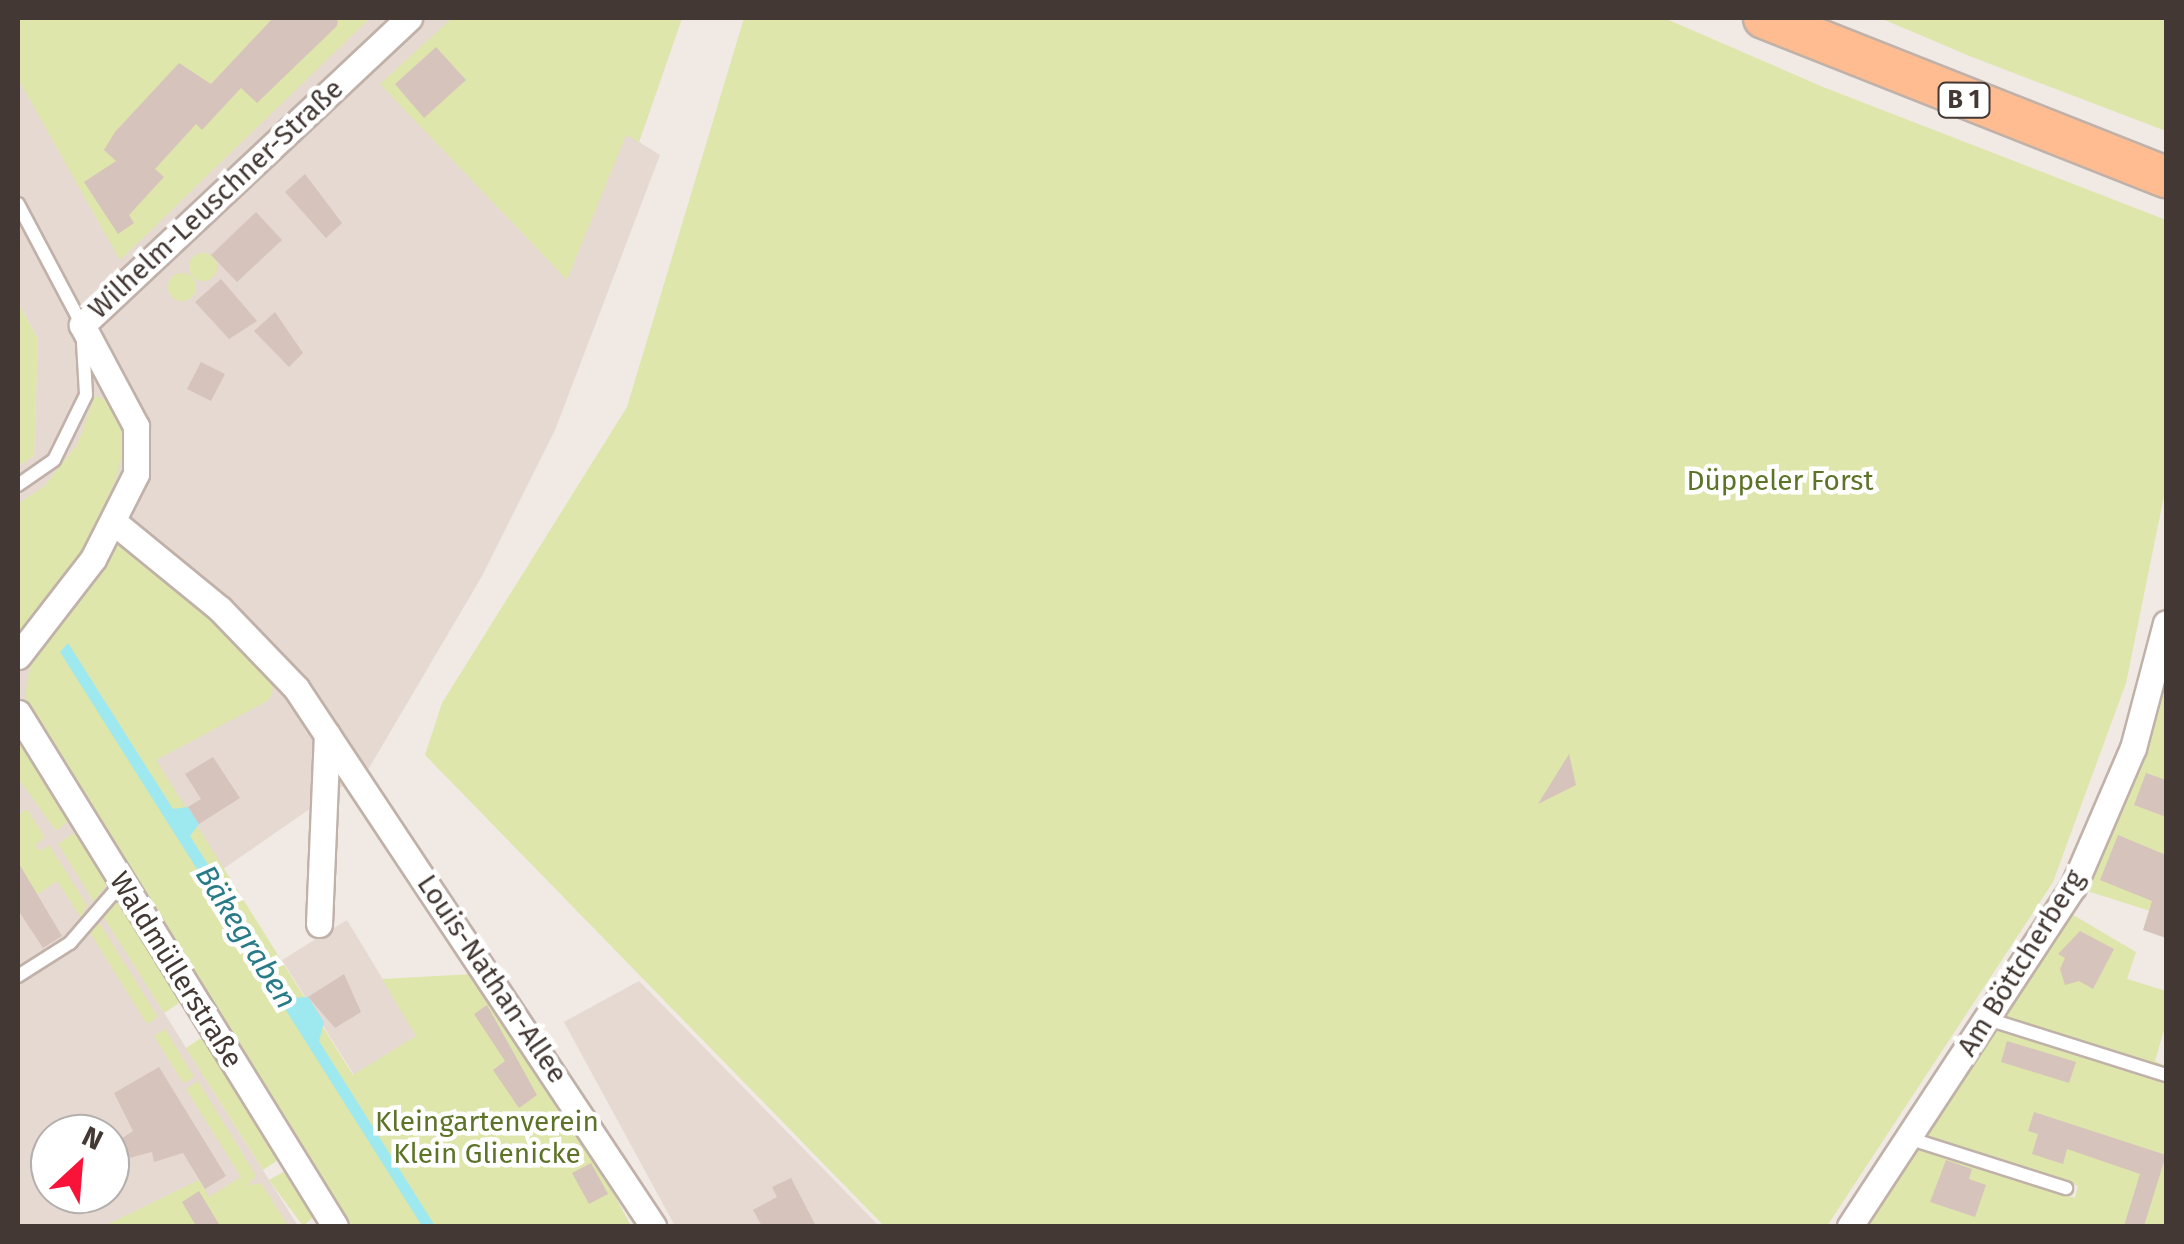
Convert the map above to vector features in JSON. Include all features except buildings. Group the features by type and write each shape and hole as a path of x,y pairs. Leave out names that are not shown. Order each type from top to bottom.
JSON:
{"main road":[{"name":"B 1","path":"1764,18 2166,177"}],"street":[{"name":"Wilhelm-Leuschner-Straße","path":"18,656 114,523 136,474 136,426 82,324 409,18"},
{"name":"Louis-Nathan-Allee","path":"114,523 246,634 328,734 654,1226"},
{"name":"Am Böttcherberg","path":"1850,1226 2073,887 2133,748 2166,622"},
{"name":"Waldmüllerstraße","path":"18,713 329,1225"},
{"path":"319,924 328,734"}],"lane":[{"path":"18,204 82,324 86,396 74,430 54,460 18,485"},
{"path":"18,976 70,944 122,883"},
{"path":"1988,1019 2166,1075"},
{"path":"1908,1138 2066,1188"}],"shaded area":[{"path":"18,18 682,18 639,142 660,155 555,430 482,576 369,768 119,941 298,1226 18,1226 18,466 34,456 38,339 18,303"},
{"path":"347,920 417,1036 354,1075 282,960"},
{"path":"639,981 879,1226 675,1226 564,1022"}],"green space":[{"path":"18,18 370,18 120,260 18,79"},
{"path":"452,18 682,18 639,142 626,135 567,280 380,84"},
{"name":"Düppeler Forst","path":"744,18 1664,18 1823,87 2166,220 2166,486 2126,683 2053,882 1827,1226 884,1226 425,755 442,703 627,407"},
{"path":"1880,18 2166,18 2166,131 1972,57"},
{"path":"203,253 213,257 217,267 213,277 203,281 193,277 189,267 193,257"},
{"path":"182,273 192,277 196,287 192,297 182,301 172,297 168,287 172,277"},
{"path":"18,303 38,339 34,456 18,466"},
{"path":"95,396 106,400 126,439 116,479 84,548 18,638 18,504 44,486 77,445"},
{"name":"Kleingartenverein Klein Glienicke","path":"121,540 204,606 267,670 273,689 269,700 156,760 353,1075 416,1036 382,979 474,974 589,1148 631,1226 352,1226 25,697 30,665"},
{"path":"2166,676 2166,916 2081,889"},
{"path":"18,739 68,821 56,831 18,778"},
{"path":"27,809 45,838 35,845 40,851 49,845 87,905 81,918 57,881 18,908 18,815"},
{"path":"76,832 108,883 94,902 58,844"},
{"path":"112,902 122,904 182,1001 164,1013 101,913"},
{"path":"2068,912 2136,952 2127,979 2166,991 2166,1023 2155,1061 2166,1066 2166,1226 1864,1226 1916,1148 2075,1198 2078,1186 1923,1137"},
{"path":"98,921 158,1017 147,1024 87,928"},
{"path":"165,1029 194,1077 183,1083 154,1036"},
{"path":"204,1036 281,1158 263,1170 186,1048"},
{"path":"198,1081 256,1176 247,1186 261,1183 288,1226 104,1226 199,1180 209,1197 241,1177 186,1089"},
{"path":"287,1170 316,1215 303,1226 269,1180"}],"water":[{"name":"Bäkegraben","path":"68,643 173,809 188,807 199,824 190,836 292,998 308,997 324,1022 319,1041 435,1226 422,1226 60,652"}]}
